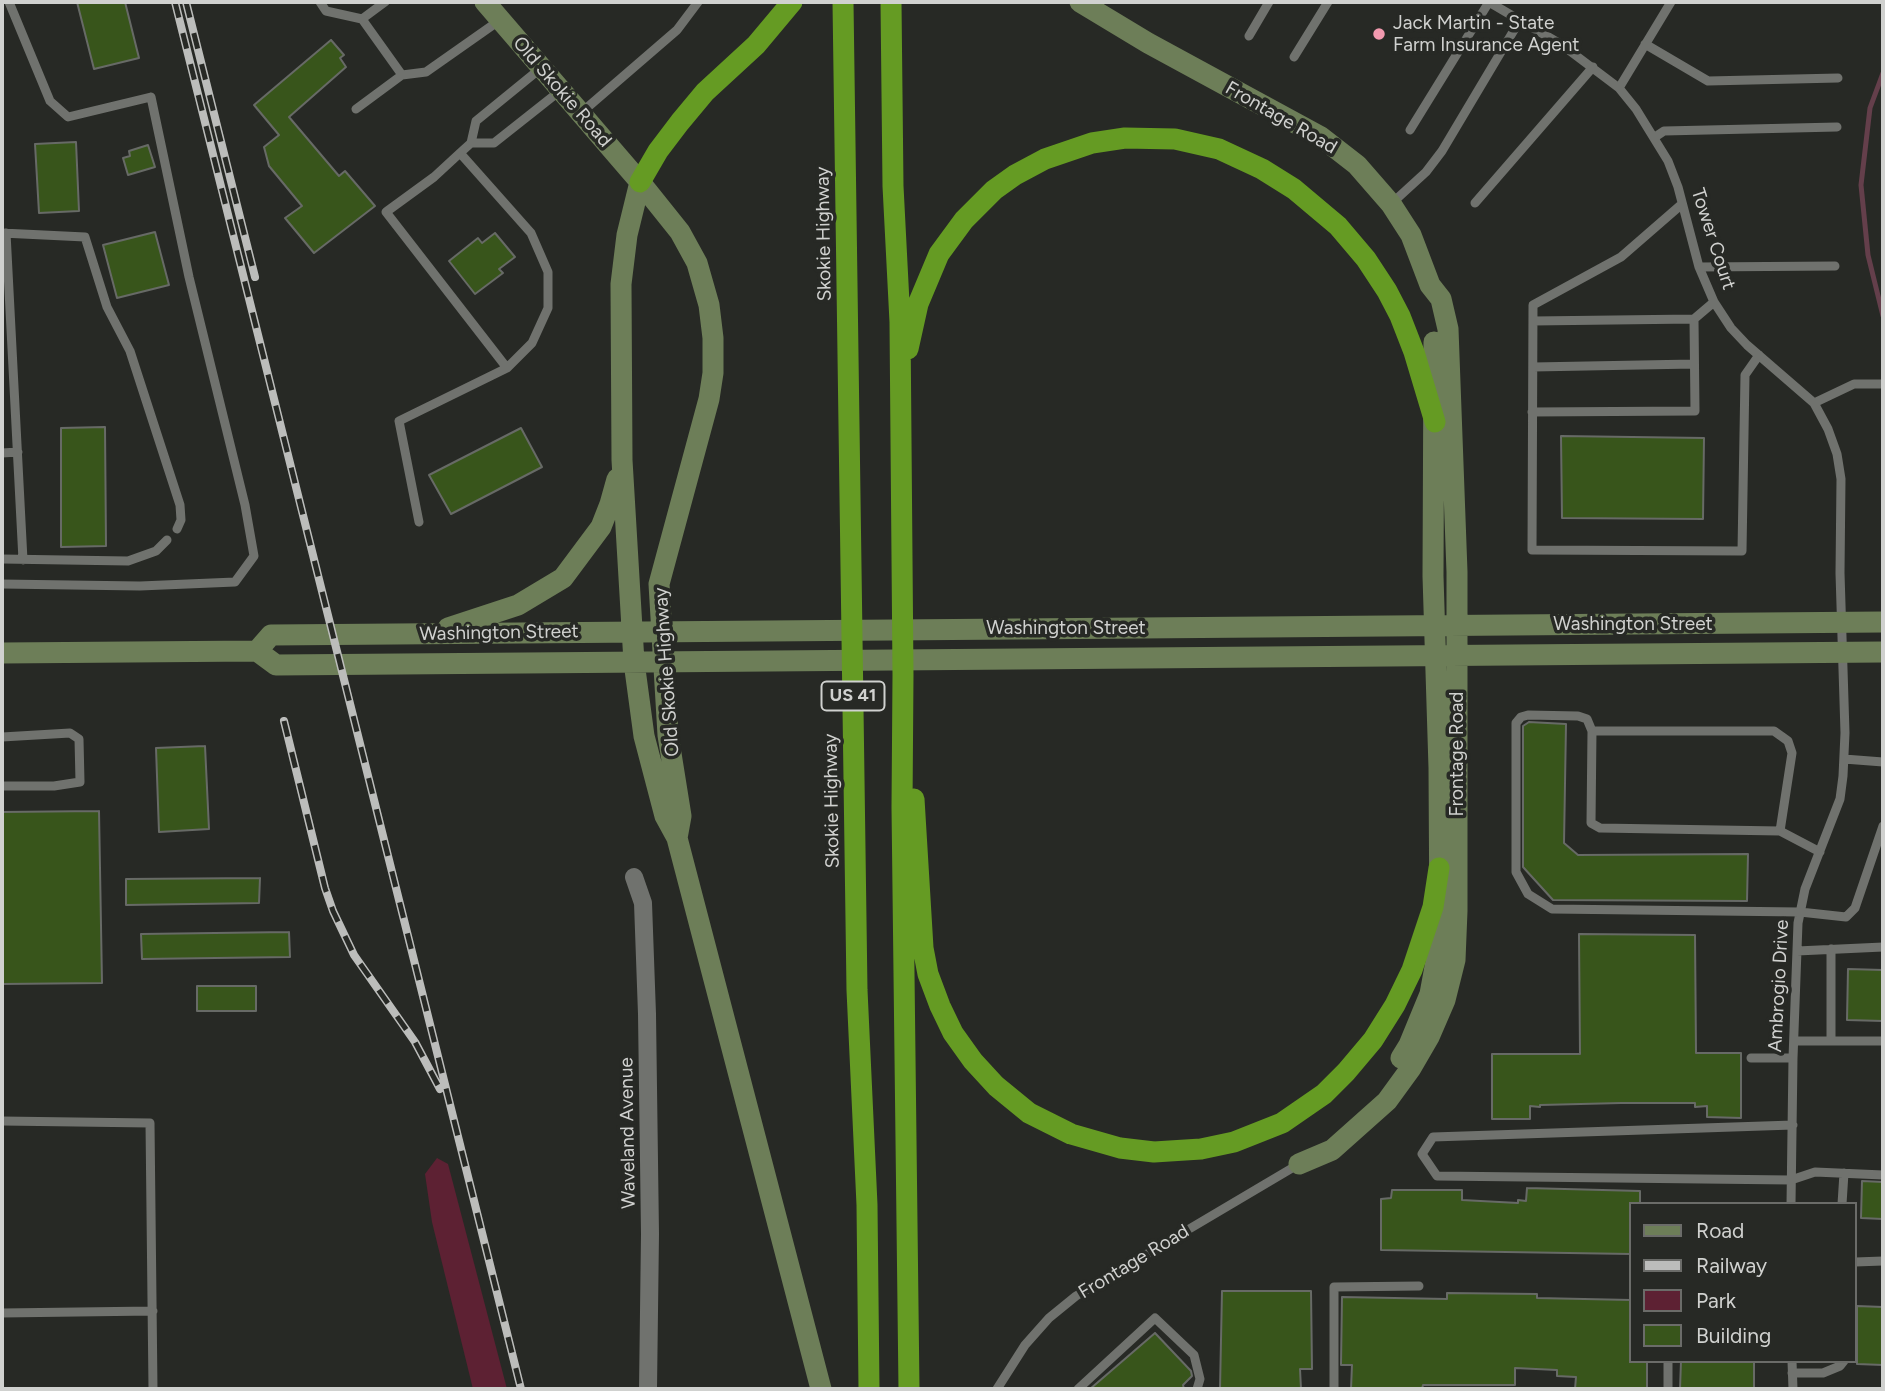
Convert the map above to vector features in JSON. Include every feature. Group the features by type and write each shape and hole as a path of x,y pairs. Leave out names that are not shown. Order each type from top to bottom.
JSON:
{"highway":[{"path":"640,182 658,151 705,92 756,45 792,2"},
{"name":"Skokie Highway","path":"843,2 857,990 867,1205 869,1389"},
{"name":"US 41","path":"891,2 894,186 900,322 909,1389"},
{"path":"900,424 907,351 918,304 939,254 964,220 994,190 1014,175 1045,159 1092,143 1150,137 1175,139 1219,149 1262,169 1294,189 1338,226 1366,259 1387,290 1400,316 1435,422"},
{"path":"904,675 923,948 928,974 953,1033 973,1062 996,1086 1029,1112 1071,1134 1120,1148 1154,1152 1201,1149 1266,1131 1310,1105 1346,1072 1373,1040 1395,1005 1412,970 1433,907 1439,869"}],"main road":[{"name":"Old Skokie Road","path":"485,2 640,182"},
{"name":"Frontage Road","path":"1080,2 1148,43 1321,137 1357,165 1391,204 1411,235 1430,285 1441,299 1448,329 1457,625 1455,960 1445,1000 1429,1037 1387,1101 1332,1150 1299,1164"},
{"path":"634,662 622,460 621,284 627,235 640,182"},
{"name":"Old Skokie Highway","path":"640,182 680,232 697,263 709,305 713,338 713,373 709,399 659,584 668,735 681,816 677,838"},
{"name":"Frontage Road","path":"1299,1164 1315,1147 1362,1109 1389,1079 1409,1045 1430,994 1440,940 1435,625 1435,356 1433,322 1426,296 1430,285"},
{"path":"433,634 518,605 563,578 600,527 610,504 622,460"},
{"name":"Washington Street","path":"257,651 271,635 1883,622"},
{"name":"Washington Street","path":"2,653 257,651 276,664 413,664 1883,652"},
{"name":"Old Skokie Highway","path":"634,662 644,736 665,816 677,838"},
{"path":"677,838 821,1389"}],"street":[{"name":"Waveland Avenue","path":"634,877 643,903 647,1014 650,1234 648,1389"}],"lane":[{"path":"2,584 140,586 235,582 254,556 246,505 189,277 151,97 68,117 50,101 9,2"},
{"path":"320,2 326,11 362,19 402,75"},
{"path":"362,19 385,2"},
{"path":"581,113 677,30 698,2"},
{"path":"1249,36 1269,2"},
{"path":"1294,57 1328,2"},
{"path":"1410,130 1489,2"},
{"name":"Tower Court","path":"1489,2 1562,45 1619,88 1655,137 1668,161 1699,267 1714,302 1731,328 1814,403 1837,454 1841,479 1844,652"},
{"path":"1619,88 1671,2"},
{"path":"356,109 402,75 426,72 500,20"},
{"path":"1391,204 1426,172 1442,151 1520,20"},
{"path":"1645,44 1708,80 1838,78"},
{"path":"1475,203 1593,67"},
{"path":"507,368 386,212 434,177 471,143 476,121 541,68"},
{"path":"471,143 495,143 561,90"},
{"path":"1655,137 1664,131 1838,127"},
{"path":"419,522 399,421 507,368 532,343 548,308 548,272 531,233 460,153"},
{"path":"1682,204 1621,257 1533,304 1532,550 1742,551 1745,375 1759,355"},
{"path":"23,560 4,233 85,237 107,307 130,351 180,505 181,520 177,528"},
{"path":"1699,267 1835,267"},
{"path":"1533,321 1694,319 1714,302"},
{"path":"1532,412 1695,411 1694,319"},
{"path":"1533,368 1694,364"},
{"path":"1814,403 1854,384 1883,384"},
{"path":"2,453 18,452"},
{"path":"2,559 128,561 156,551 167,540"},
{"name":"Ambrogio Drive","path":"1791,1202 1793,1058 1800,912 1805,889 1840,799 1844,759 1844,652"},
{"path":"1819,852 1780,831 1600,828 1591,823 1592,731 1587,719 1578,716 1528,715 1521,717 1516,723 1517,872 1528,894 1552,909 1800,912 1846,917 1855,908 1883,826"},
{"path":"1592,731 1774,731 1788,741 1792,753 1780,831"},
{"path":"2,737 70,733 79,739 80,782 54,786 2,786"},
{"path":"1844,759 1883,762"},
{"path":"1797,951 1883,947"},
{"path":"1831,949 1831,1041"},
{"path":"1794,1041 1883,1041"},
{"path":"1751,1058 1793,1058"},
{"path":"2,1121 150,1123 153,1389"},
{"path":"1793,1125 1433,1137 1422,1154 1437,1176 1791,1180 1815,1172 1883,1174"},
{"name":"Frontage Road","path":"997,1389 1025,1345 1049,1318 1076,1296 1299,1164"},
{"path":"1842,1202 1844,1173"},
{"path":"1857,1262 1883,1261"},
{"path":"1334,1389 1334,1287 1419,1286"},
{"path":"2,1312 153,1311"},
{"path":"1078,1389 1155,1318 1194,1355 1200,1379 1197,1389"},
{"path":"1668,1363 1668,1389"},
{"path":"1792,1363 1793,1389"},
{"path":"1792,1373 1823,1373 1842,1363"}],"green space":[{"path":"437,1158 448,1164 507,1389 473,1389 432,1222 425,1174"}],"building":[{"path":"77,2 125,2 139,58 94,69"},
{"path":"331,40 344,55 340,58 346,67 289,117 339,176 345,171 375,206 314,253 285,218 302,206 269,166 264,147 279,135 254,105"},
{"path":"76,142 79,211 39,213 35,144"},
{"path":"148,145 155,167 128,175 123,158 130,156 129,151"},
{"path":"155,232 169,285 117,298 103,245"},
{"path":"495,233 515,257 499,269 503,273 475,294 449,261 478,238 482,243"},
{"path":"105,427 106,546 61,547 61,428"},
{"path":"521,428 542,467 451,514 429,475"},
{"path":"1561,436 1704,438 1703,519 1562,518"},
{"path":"1529,722 1566,724 1564,843 1578,855 1748,854 1747,901 1553,900 1523,867 1523,726"},
{"path":"205,746 209,829 159,832 156,748"},
{"path":"99,811 102,983 2,984 2,812"},
{"path":"260,878 259,903 126,905 126,879"},
{"path":"289,932 290,957 142,959 141,934"},
{"path":"1579,934 1695,935 1696,1053 1741,1053 1741,1118 1707,1117 1707,1106 1695,1107 1695,1103 1621,1103 1530,1106 1530,1119 1492,1119 1492,1054 1580,1054"},
{"path":"1848,969 1883,970 1883,1021 1847,1020"},
{"path":"197,986 256,986 256,1011 197,1011"},
{"path":"1862,1181 1883,1182 1883,1219 1861,1218"},
{"path":"1527,1188 1640,1191 1640,1202 1630,1202 1630,1254 1381,1250 1381,1199 1391,1198 1392,1190 1462,1190 1462,1200 1518,1203 1518,1200 1526,1201"},
{"path":"1222,1291 1311,1291 1312,1369 1300,1369 1301,1389 1220,1389"},
{"path":"1447,1293 1537,1294 1537,1298 1630,1300 1630,1363 1647,1363 1647,1389 1575,1389 1576,1377 1557,1376 1557,1370 1515,1368 1515,1385 1423,1385 1422,1389 1351,1389 1352,1365 1341,1365 1342,1297 1447,1299"},
{"path":"1857,1306 1883,1307 1883,1365 1857,1364"},
{"path":"1155,1333 1191,1371 1192,1376 1183,1385 1184,1389 1090,1389"},
{"path":"1681,1363 1754,1363 1754,1389 1680,1389"}],"waterway":[{"path":"1883,73 1870,108 1861,185 1868,255 1883,316"}],"railway":[{"path":"175,2 521,1389"},
{"path":"186,2 255,277"},
{"path":"284,721 333,911 354,955 415,1042 440,1089"}],"place":[{"name":"Jack Martin - State Farm Insurance Agent","path":"1379,34"}]}
